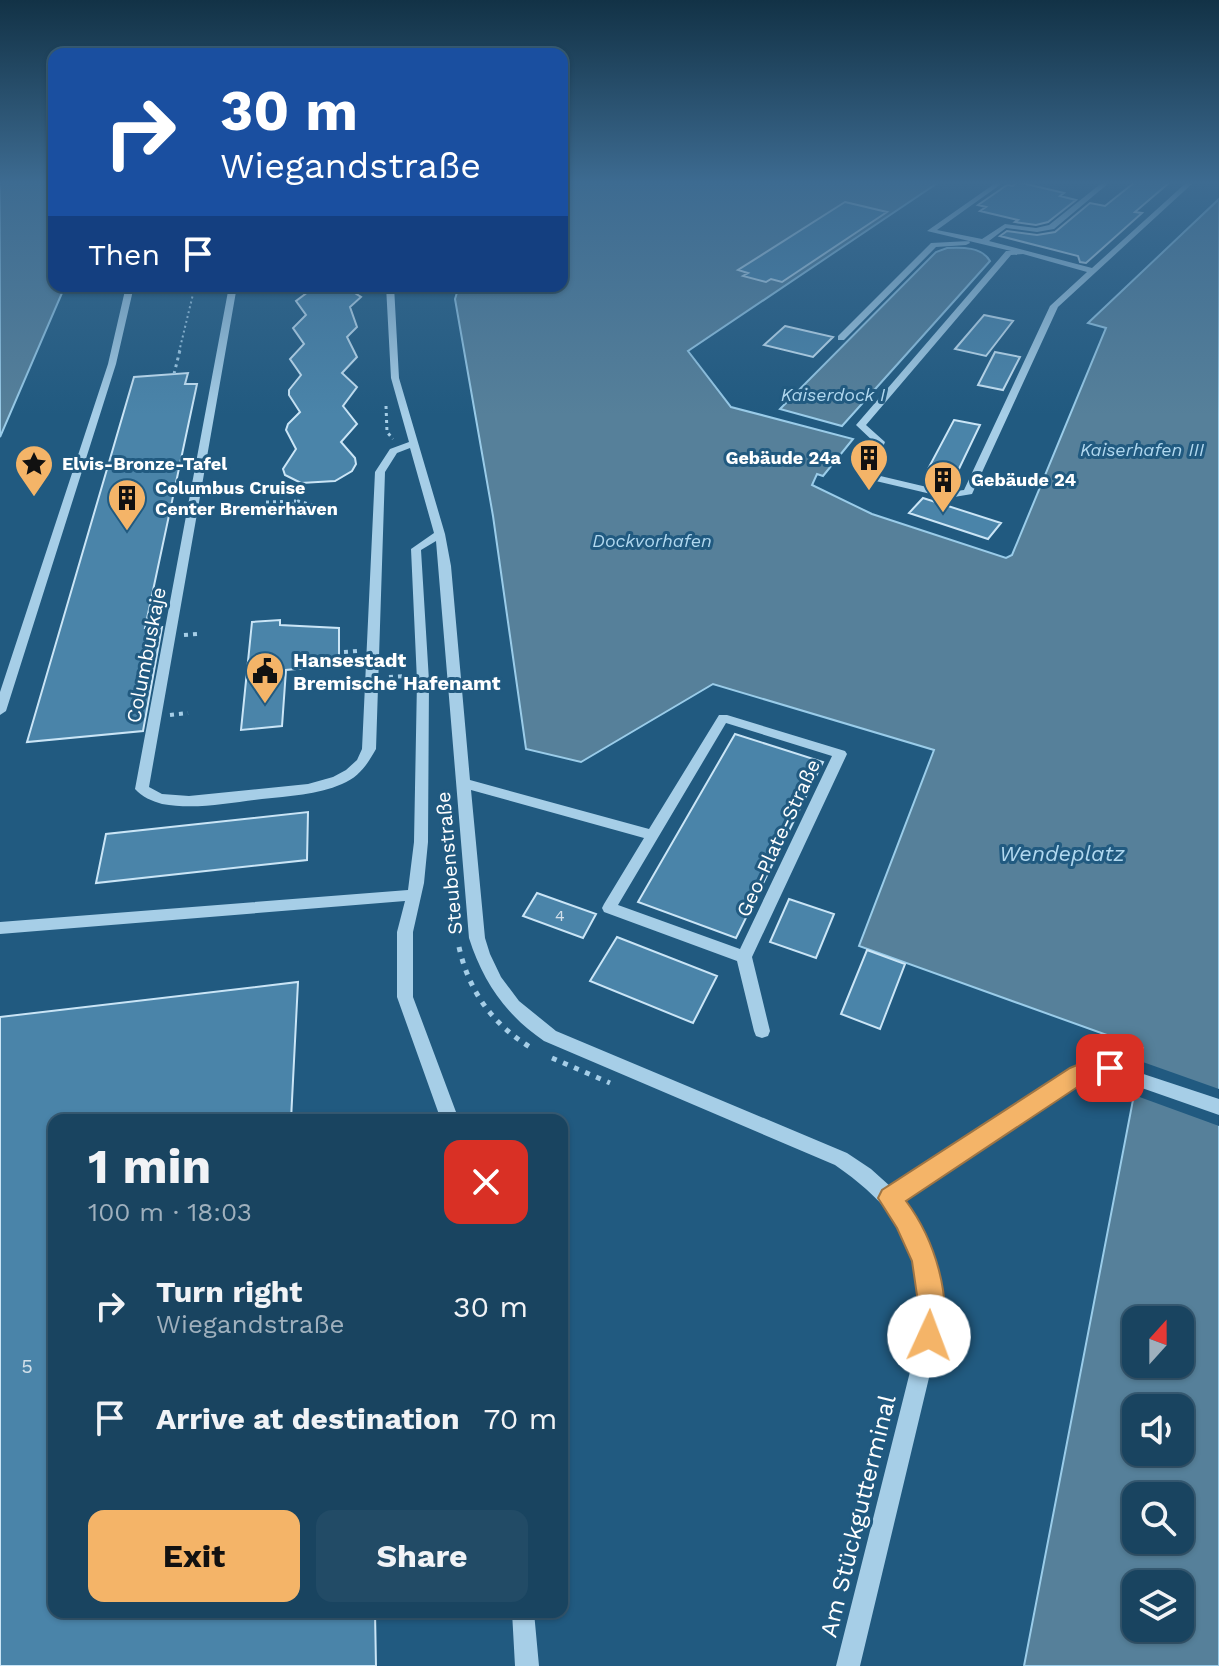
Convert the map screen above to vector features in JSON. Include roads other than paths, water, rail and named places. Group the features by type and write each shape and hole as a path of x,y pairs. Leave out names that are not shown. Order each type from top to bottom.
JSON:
{"street":[{"path":"841,338 919,260"},
{"path":"1008,260 861,425 880,442 867,476 948,495 968,492 1054,306 1106,260"},
{"path":"1047,260 1094,271"},
{"path":"0,711 112,364 129,292"},
{"name":"Columbuskaje","path":"232,292 142,789 160,799 198,801 312,789 330,784 357,768 369,749 380,472 393,451 415,443"},
{"name":"Steubenstraße","path":"390,292 395,378 440,534 477,938 494,983 527,1022 575,1048 841,1159 867,1174 890,1198"},
{"path":"440,534 416,549 423,681 421,842 405,932 405,997 448,1114"},
{"name":"Geo-Plate-Straße","path":"723,718 840,754 744,957 609,908 653,835 723,718"},
{"path":"464,783 653,835"},
{"path":"0,928 413,895"},
{"path":"744,957 762,1031"},
{"path":"890,1198 1077,1075 1098,1066 1219,1107"},
{"name":"Am Stückgutterminal","path":"848,1666 929,1336 932,1309 922,1252 906,1219 890,1198"},
{"path":"523,1618 527,1666"}],"water":[{"path":"0,260 48,260 48,292 62,292 0,437"},
{"path":"568,260 824,260 688,351 731,407 853,439 823,476 817,474 812,485 872,514 1006,558 1012,555 1106,328 1088,323 1155,260 1219,260 1219,1666 1024,1666 1143,1048 859,946 934,750 713,684 581,762 526,749 493,516 455,299 457,292 568,292"},
{"name":"Kaiserdock I","path":"928,260 990,261 842,426 780,409"}],"place":[{"name":"Gebäude 24a","path":"869,492"},
{"name":"Elvis-Bronze-Tafel","path":"34,498"},
{"name":"Gebäude 24","path":"943,514"},
{"name":"Columbus Cruise Center Bremerhaven","path":"127,532"},
{"name":"Hansestadt Bremische Hafenamt","path":"265,705"}],"water label":[{"name":"Kaiserhafen III","path":"1142,450"},
{"name":"Dockvorhafen","path":"652,541"},
{"name":"Wendeplatz","path":"1062,853"}]}
